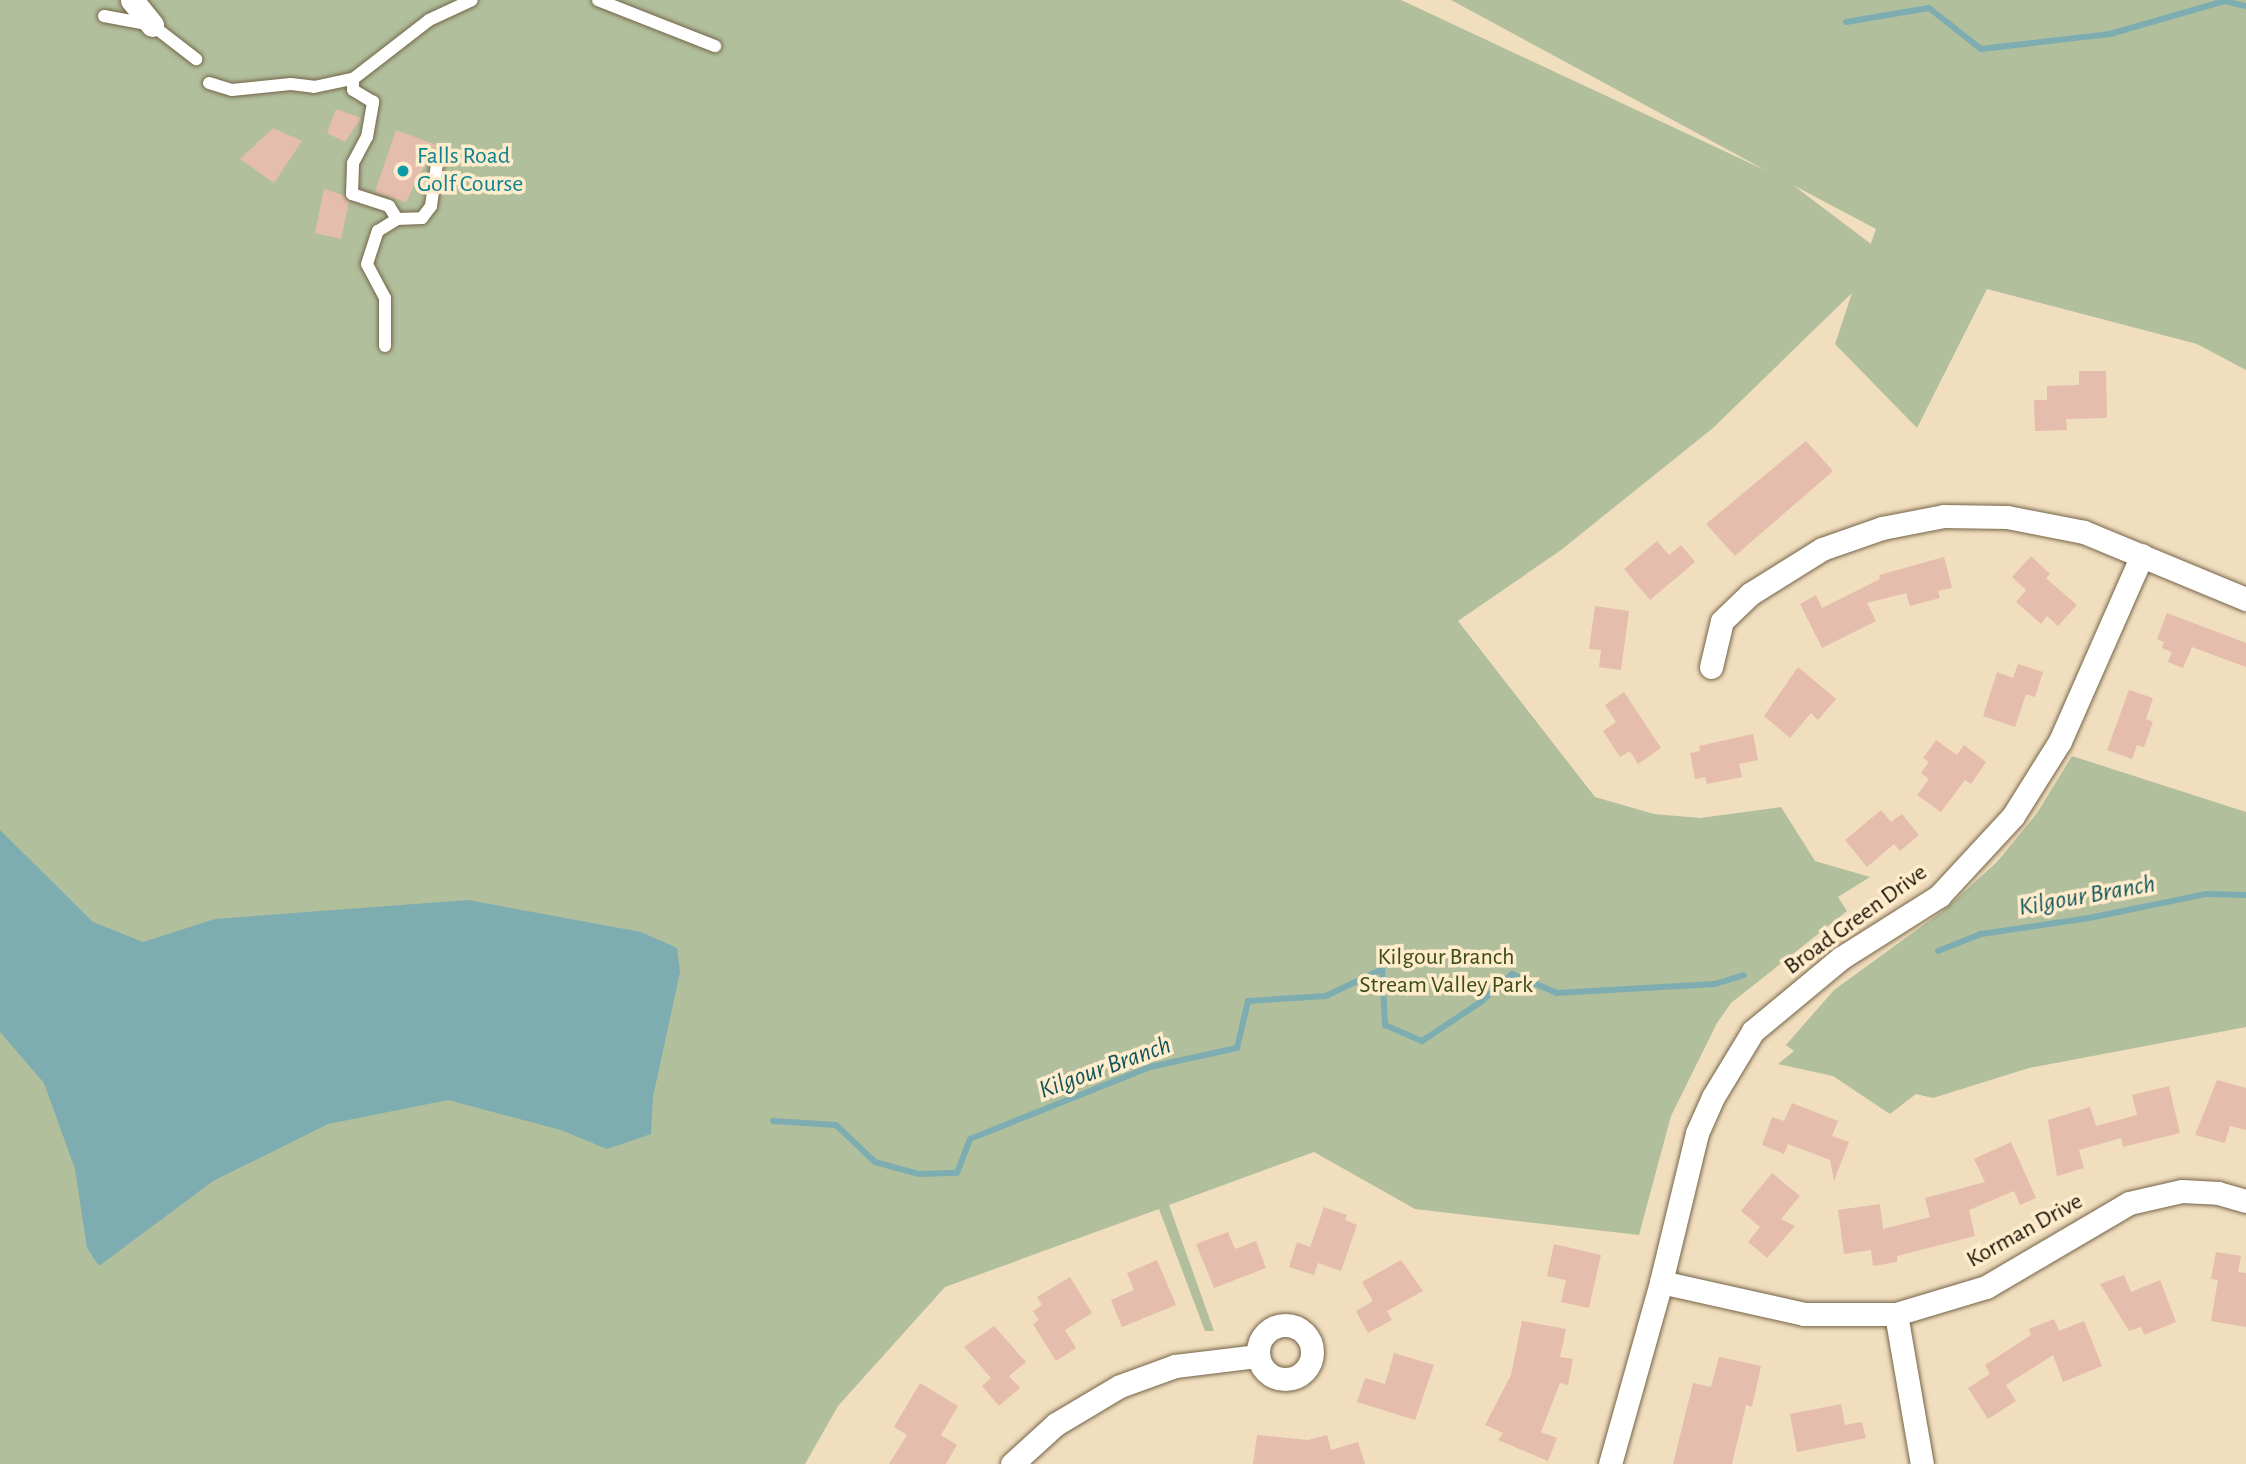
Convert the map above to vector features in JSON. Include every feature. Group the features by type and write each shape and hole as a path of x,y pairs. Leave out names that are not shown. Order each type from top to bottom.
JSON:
{"street":[{"path":"132,0 152,25"},
{"path":"1711,667 1722,621 1750,594 1822,549 1882,528 1944,516 2007,517 2084,532 2246,599"},
{"name":"Broad Green Drive","path":"1610,1464 1661,1282 1697,1133 1713,1097 1753,1031 1841,958 1939,896 2013,816 2060,741 2142,555"},
{"name":"Korman Drive","path":"1661,1282 1804,1314 1896,1314 1986,1287 2129,1203 2182,1191 2218,1193 2246,1200"},
{"path":"1896,1314 1922,1464"},
{"path":"1012,1464 1056,1424 1120,1386 1175,1366 1258,1356"}],"lane":[{"path":"209,83 232,90 291,84 314,87 353,79 429,19 472,0"},
{"path":"598,0 715,46"},
{"path":"104,16 152,25 196,59"},
{"path":"353,79 353,90 373,102 366,136 353,163 352,194 388,206 397,219"},
{"path":"385,346 385,298 367,264 378,231 397,219 422,218 431,206 438,157"}],"green space":[{"name":"Falls Road Golf Course","path":"0,0 1401,0 1767,171 1451,0 2246,0 2246,370 2197,344 1987,289 1917,428 1835,344 1852,293 1713,428 1561,550 1458,621 1595,797 1654,814 1700,818 1781,807 1815,861 1870,877 1838,897 1847,911 1731,1003 1717,1023 1671,1116 1639,1235 1415,1209 1314,1152 1169,1205 1214,1331 1205,1331 1159,1209 945,1287 838,1406 805,1464 0,1464","holes":["1793,185 1876,229 1871,244"]},
{"path":"2072,756 2246,812 2246,1027 2029,1068 1933,1098 1916,1094 1890,1114 1833,1076 1778,1064 1794,1051 1786,1045 1834,990 1944,910 1997,862 2037,813"}],"water":[{"path":"0,830 93,922 143,942 215,919 468,900 641,932 677,948 680,972 653,1097 651,1134 607,1149 561,1130 448,1100 328,1124 213,1181 99,1266 87,1248 75,1169 44,1083 0,1032"}],"building":[{"name":"Falls Road Golf Course","path":"336,109 361,118 345,142 327,133"},
{"path":"273,128 302,141 274,183 240,159"},
{"name":"Falls Road Golf Course","path":"396,130 439,146 431,152 406,202 375,192"},
{"name":"Falls Road Golf Course","path":"324,189 343,195 349,202 341,239 315,233"},
{"path":"2079,371 2106,371 2107,418 2066,419 2067,430 2035,431 2034,400 2047,400 2047,386 2079,385"},
{"path":"1806,441 1833,471 1735,556 1706,524"},
{"path":"1657,541 1669,555 1681,545 1695,562 1650,600 1624,569"},
{"path":"2031,556 2050,574 2046,578 2077,605 2058,626 2047,616 2041,624 2016,602 2026,590 2012,577"},
{"path":"1944,557 1952,588 1938,591 1940,598 1910,606 1906,593 1867,603 1876,621 1822,648 1800,604 1816,595 1822,608 1880,579 1879,575"},
{"path":"1595,606 1629,611 1621,670 1599,667 1601,650 1589,649"},
{"path":"2167,613 2246,643 2246,667 2192,647 2183,668 2168,662 2172,652 2162,648 2164,642 2157,639"},
{"path":"2018,664 2043,672 2035,697 2026,694 2015,727 1983,716 1997,672 2013,678"},
{"path":"1798,667 1836,699 1818,720 1811,713 1790,738 1764,716"},
{"path":"2129,690 2153,698 2146,719 2153,722 2144,747 2137,745 2132,759 2107,750"},
{"path":"1624,692 1661,748 1638,764 1630,751 1620,757 1603,731 1616,722 1605,705"},
{"path":"1753,734 1758,760 1739,764 1742,777 1707,784 1705,777 1695,779 1690,753 1700,751 1699,746"},
{"path":"1936,740 1957,755 1964,745 1986,762 1971,784 1965,780 1941,812 1917,795 1929,779 1921,773 1929,762 1923,758"},
{"path":"1881,810 1891,822 1902,814 1919,835 1900,851 1894,844 1867,867 1845,840"},
{"path":"2217,1080 2246,1088 2246,1130 2230,1126 2225,1143 2195,1135"},
{"path":"2169,1086 2180,1133 2123,1147 2121,1138 2079,1150 2084,1168 2057,1176 2048,1120 2090,1107 2096,1126 2137,1115 2132,1095"},
{"path":"1792,1103 1838,1121 1832,1136 1849,1142 1834,1181 1830,1160 1788,1144 1784,1154 1762,1145 1772,1117 1784,1121"},
{"path":"2011,1142 2036,1198 2020,1205 2014,1191 1969,1210 1975,1236 1897,1256 1897,1262 1873,1266 1871,1250 1844,1254 1838,1210 1880,1204 1883,1229 1930,1217 1925,1198 1985,1182 1974,1159"},
{"path":"1772,1173 1800,1196 1781,1219 1795,1226 1767,1258 1748,1242 1760,1227 1741,1211"},
{"path":"1324,1207 1347,1215 1345,1220 1357,1225 1341,1271 1318,1263 1314,1275 1289,1267 1297,1242 1310,1247"},
{"path":"1228,1232 1235,1249 1256,1241 1266,1268 1214,1288 1196,1244"},
{"path":"1554,1244 1601,1255 1589,1308 1561,1302 1566,1280 1547,1276"},
{"path":"2216,1252 2241,1256 2238,1272 2246,1273 2246,1327 2211,1321 2218,1280 2211,1279"},
{"path":"1157,1260 1176,1305 1122,1327 1111,1300 1134,1290 1127,1273"},
{"path":"1401,1260 1423,1291 1387,1311 1392,1320 1368,1333 1356,1311 1373,1301 1362,1282"},
{"path":"2124,1275 2131,1292 2160,1280 2176,1322 2144,1335 2141,1327 2129,1331 2100,1284"},
{"path":"1070,1277 1092,1313 1065,1330 1076,1348 1056,1361 1033,1324 1039,1320 1033,1311 1042,1305 1037,1297"},
{"path":"2054,1319 2059,1331 2084,1321 2102,1366 2063,1382 2053,1355 2006,1385 2016,1401 1988,1419 1968,1388 1990,1374 1985,1365 2031,1335 2029,1329"},
{"path":"1522,1321 1566,1329 1560,1357 1573,1359 1568,1385 1560,1383 1541,1432 1557,1438 1548,1461 1498,1440 1503,1433 1485,1425 1511,1375"},
{"path":"994,1326 1026,1362 1009,1376 1020,1388 999,1406 982,1386 991,1378 964,1347"},
{"path":"1394,1353 1434,1365 1415,1420 1357,1402 1365,1378 1385,1384"},
{"path":"1719,1357 1761,1366 1752,1407 1746,1405 1732,1464 1673,1464 1693,1383 1711,1387"},
{"path":"920,1383 958,1406 941,1435 957,1445 946,1464 889,1464 907,1435 894,1427"},
{"path":"1841,1404 1845,1425 1862,1422 1866,1438 1797,1452 1790,1414"},
{"path":"1257,1435 1308,1440 1327,1435 1331,1450 1358,1442 1365,1464 1253,1464"}],"waterway":[{"path":"1846,22 1929,8 1981,49 2110,34 2224,1 2246,6"},
{"name":"Kilgour Branch","path":"1938,951 1981,934 2089,918 2206,894 2246,895"},
{"name":"Kilgour Branch","path":"773,1121 836,1125 875,1162 919,1174 957,1173 970,1139 1150,1067 1237,1048 1248,1001 1326,996 1382,969 1385,1025 1422,1041 1481,1002 1512,974 1557,993 1715,984 1744,975"}],"place":[{"name":"Falls Road Golf Course","path":"403,171"}],"park label":[{"name":"Kilgour Branch Stream Valley Park","path":"1446,972"}]}
